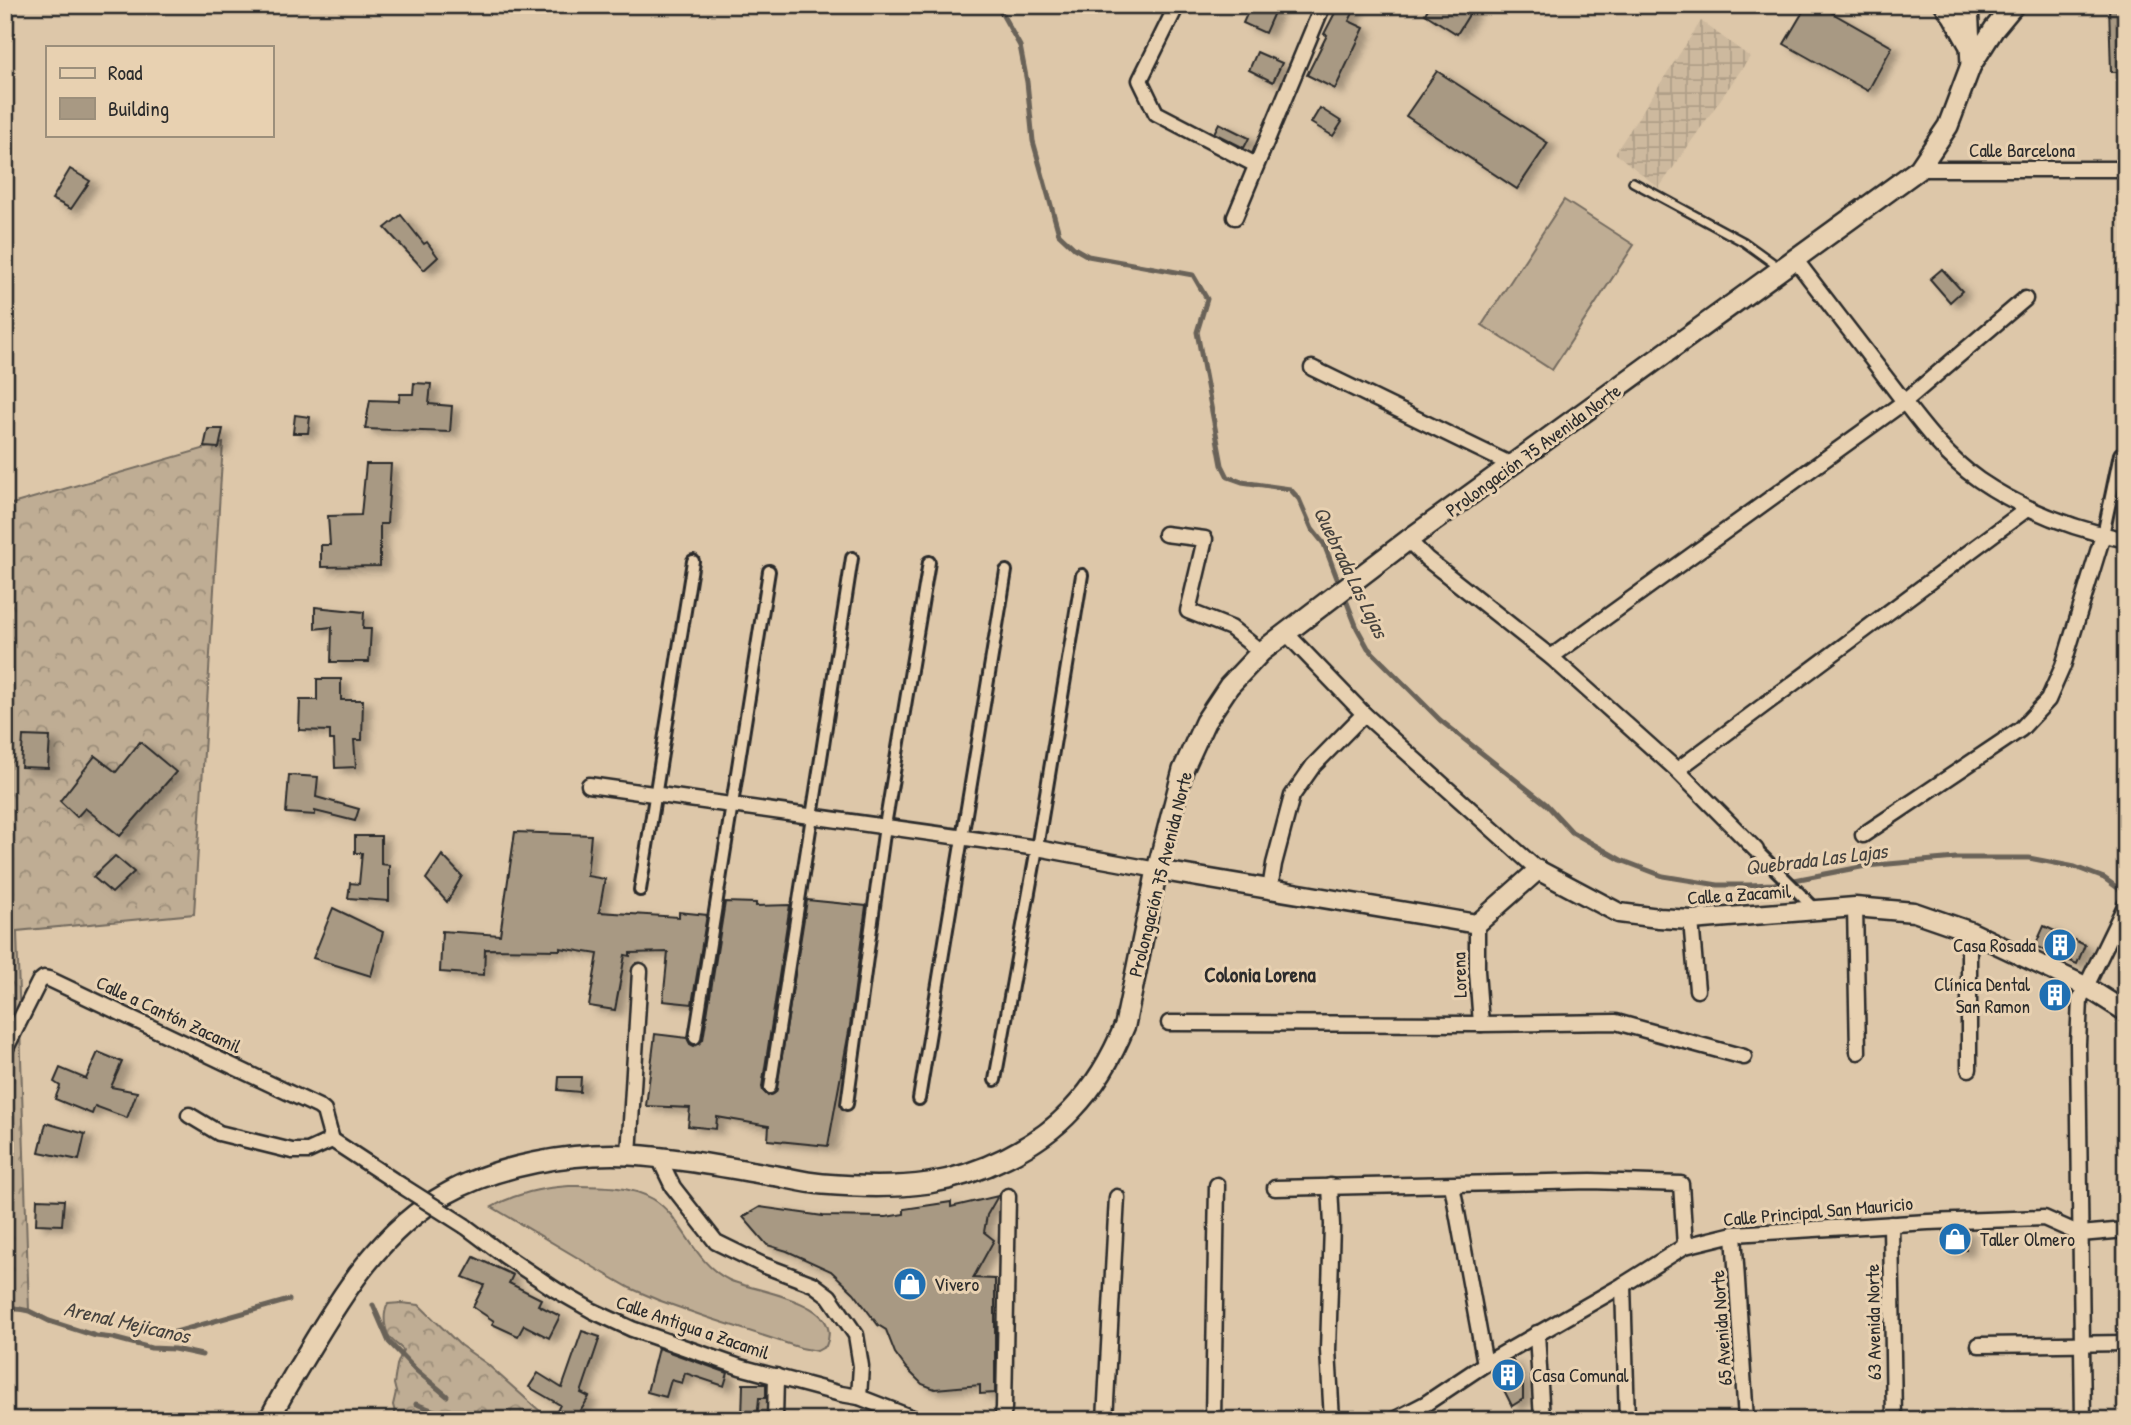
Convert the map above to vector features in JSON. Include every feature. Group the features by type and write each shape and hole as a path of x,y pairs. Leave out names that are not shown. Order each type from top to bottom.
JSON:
{"main road":[{"path":"1945,5 1954,16 1971,56 2014,5"},
{"name":"Prolongación 75 Avenida Norte","path":"270,1420 319,1332 349,1287 380,1248 417,1213 446,1194 491,1175 542,1162 629,1155 822,1184 878,1186 928,1183 964,1174 1007,1158 1042,1135 1072,1110 1100,1074 1125,1025 1157,870 1183,770 1205,722 1229,687 1261,652 1408,540 1919,169 1948,126 1971,56 1968,5"}],"street":[{"path":"1177,5 1140,80 1156,113 1256,164"},
{"path":"1235,217 1322,5"},
{"name":"Calle Barcelona","path":"1919,169 2126,169"},
{"path":"1788,264 1944,449 1977,479 2027,509 2103,536 2126,540"},
{"path":"1552,657 1904,402 2025,299"},
{"path":"1312,368 1511,465"},
{"path":"1863,835 2021,729 2048,701 2063,666 2103,536 2120,454"},
{"path":"1677,770 2027,509"},
{"path":"1166,534 1205,539 1188,611 1231,628 1261,652"},
{"path":"1408,540 1427,559 1552,657 1677,770 1815,909"},
{"path":"770,1088 852,558"},
{"path":"640,890 694,561"},
{"path":"846,1104 885,826 929,562"},
{"path":"695,1038 769,571"},
{"path":"919,1099 1006,571"},
{"path":"995,1080 1082,575"},
{"path":"589,785 1037,848 1477,925 1538,870 1364,715 1286,633"},
{"path":"1270,888 1292,796 1313,766 1364,715"},
{"name":"Calle a Zacamil","path":"1538,870 1619,913 1691,920 1855,907 1914,912 1969,931 2085,986 2126,1012"},
{"path":"1855,907 1858,1052"},
{"path":"2084,1420 2079,1198 2080,999 2123,909"},
{"path":"1691,920 1696,990"},
{"name":"Lorena","path":"1477,925 1481,1024"},
{"path":"1969,931 1969,1069"},
{"path":"629,1155 640,971"},
{"name":"Calle a Cantón Zacamil","path":"5,1050 39,982 49,978 318,1107 324,1111 332,1140"},
{"path":"1169,1023 1616,1022 1745,1057"},
{"path":"189,1115 219,1133 292,1151 308,1150 332,1140"},
{"name":"Calle Antigua a Zacamil","path":"332,1140 465,1226 505,1256 593,1311 660,1339 776,1376 859,1397 880,1413 918,1420"},
{"path":"659,1158 673,1187 716,1242 763,1265 813,1284 829,1296 856,1335 860,1366 859,1397"},
{"path":"1275,1188 1591,1181 1681,1184 1685,1246"},
{"path":"1213,1420 1217,1185"},
{"path":"1452,1185 1485,1364"},
{"path":"1330,1186 1332,1225 1328,1350 1332,1420"},
{"path":"1002,1420 1007,1195"},
{"path":"1105,1420 1117,1197"},
{"name":"Calle Principal San Mauricio","path":"1394,1420 1425,1404 1485,1364 1685,1246 1734,1234 2044,1218 2080,1234"},
{"name":"63 Avenida Norte","path":"1891,1224 1894,1420"},
{"path":"2080,1234 2126,1230"},
{"name":"65 Avenida Norte","path":"1734,1234 1746,1420"},
{"path":"1623,1285 1628,1420"},
{"path":"1537,1333 1542,1420"},
{"path":"1979,1345 2126,1343"},
{"path":"775,1420 776,1376"}],"lane":[{"path":"1633,182 1788,264"}],"shaded area":[{"path":"1701,21 1750,57 1659,188 1615,153"}],"green space":[{"path":"1564,200 1634,245 1552,370 1482,325"},
{"path":"223,443 194,914 17,931 29,1311 5,1310 5,506"},
{"path":"569,1186 623,1189 653,1199 673,1217 716,1272 729,1280 795,1301 823,1318 829,1331 826,1346 817,1351 801,1348 658,1300 630,1288 492,1207 529,1192"},
{"path":"388,1304 419,1305 460,1345 487,1364 550,1420 397,1420 393,1405 396,1392 394,1384 403,1350 388,1334 385,1319"}],"building":[{"path":"1251,5 1263,5 1275,10 1265,33 1243,23"},
{"path":"1339,5 1357,5 1349,21 1364,28 1335,89 1307,75"},
{"path":"1430,5 1475,5 1457,34 1425,14"},
{"path":"1807,5 1818,5 1892,47 1868,91 1784,44"},
{"path":"2109,5 2126,5 2126,72 2111,72"},
{"path":"1257,52 1282,63 1273,82 1249,70"},
{"path":"1437,71 1548,143 1517,189 1406,116"},
{"path":"1320,108 1342,122 1333,136 1311,123"},
{"path":"1219,123 1249,138 1244,148 1214,133"},
{"path":"70,169 90,181 71,209 52,199"},
{"path":"401,215 438,257 424,270 385,228"},
{"path":"1942,269 1962,291 1950,302 1930,279"},
{"path":"414,383 431,384 429,404 452,406 450,432 365,429 370,400 399,401 400,394 413,394"},
{"path":"295,415 310,417 308,433 293,433"},
{"path":"208,429 223,429 219,448 204,447"},
{"path":"366,464 391,464 387,524 380,524 380,566 321,567 321,545 330,545 328,516 361,515"},
{"path":"315,607 364,612 363,629 371,629 369,662 331,662 332,627 315,629"},
{"path":"317,679 341,679 341,700 363,700 362,740 354,740 356,767 335,768 334,740 330,740 330,731 299,730 300,700 317,700"},
{"path":"23,736 50,737 48,768 21,767"},
{"path":"140,742 176,772 120,836 85,808 77,817 60,801 95,756 116,772"},
{"path":"289,775 318,777 316,797 359,809 355,821 315,811 315,815 286,813"},
{"path":"515,832 591,835 587,876 605,879 599,912 679,917 679,912 707,915 692,1004 663,1001 668,952 625,955 615,1010 589,1006 598,954 560,948 485,949 484,975 440,972 442,931 500,935"},
{"path":"355,836 381,836 381,864 389,865 389,901 348,898 350,883 359,884 362,853 355,853"},
{"path":"442,855 462,876 447,902 426,879"},
{"path":"115,856 134,872 112,893 93,877"},
{"path":"807,900 866,906 850,1026 828,1146 768,1140 769,1126 717,1117 716,1129 688,1126 690,1108 646,1106 655,1034 687,1038 694,1046 703,1040 725,902 756,903 756,906 790,905 762,1087 768,1096 776,1092"},
{"path":"333,908 383,932 371,976 313,958"},
{"name":"Casa Rosada","path":"2044,926 2085,945 2077,964 2035,946"},
{"path":"98,1052 122,1062 111,1087 137,1092 127,1118 95,1106 92,1114 55,1099 60,1086 54,1082 60,1068 86,1079"},
{"path":"559,1077 581,1077 580,1092 558,1090"},
{"path":"46,1123 85,1134 79,1160 39,1152"},
{"name":"Vivero","path":"998,1196 987,1215 984,1232 994,1240 973,1278 995,1279 995,1393 980,1394 980,1385 935,1389 922,1384 895,1353 886,1330 878,1325 854,1293 831,1271 767,1245 743,1217 760,1207 823,1216 886,1217 904,1214 904,1209 951,1202 951,1207"},
{"path":"37,1199 64,1200 62,1225 36,1224"},
{"name":"Taller Olmero","path":"1966,1230 1966,1250 1944,1250 1944,1231"},
{"path":"474,1257 513,1275 509,1283 541,1299 538,1305 560,1316 549,1338 524,1325 518,1336 492,1324 494,1321 473,1307 484,1285 463,1277"},
{"path":"582,1331 600,1337 581,1393 589,1397 575,1420 568,1420 556,1413 560,1405 529,1387 538,1373 562,1388"},
{"path":"658,1348 728,1373 724,1386 685,1373 682,1383 671,1380 666,1397 647,1392"},
{"name":"Casa Comunal","path":"1512,1359 1523,1382 1523,1399 1512,1406 1494,1370"},
{"path":"743,1384 766,1384 766,1398 759,1398 757,1419 742,1418"}],"waterway":[{"name":"Quebrada Las Lajas","path":"997,5 1020,46 1033,141 1059,234 1088,256 1193,275 1207,299 1197,332 1222,465 1228,477 1242,482 1290,489 1299,499 1312,529 1324,544 1340,586"},
{"name":"Quebrada Las Lajas","path":"1344,595 1368,648 1440,720 1546,804 1572,832 1621,860 1663,876 1718,885 1749,885 1774,884 1866,866 1956,858 2029,858 2075,867 2104,878 2126,894"},
{"path":"172,1333 289,1300"},
{"path":"373,1305 389,1342 447,1396"},
{"name":"Arenal Mejicanos","path":"5,1306 29,1311 49,1321 96,1336 151,1348 174,1349 202,1355"},
{"name":"Arenal Mejicanos","path":"416,1404 443,1414 449,1420"}],"place":[{"name":"Casa Rosada","path":"2060,945"},
{"name":"Clínica Dental San Ramon","path":"2055,995"},
{"name":"Taller Olmero","path":"1955,1239"},
{"name":"Vivero","path":"910,1284"},
{"name":"Casa Comunal","path":"1508,1375"}],"district":[{"name":"Colonia Lorena","path":"1260,974"}]}
